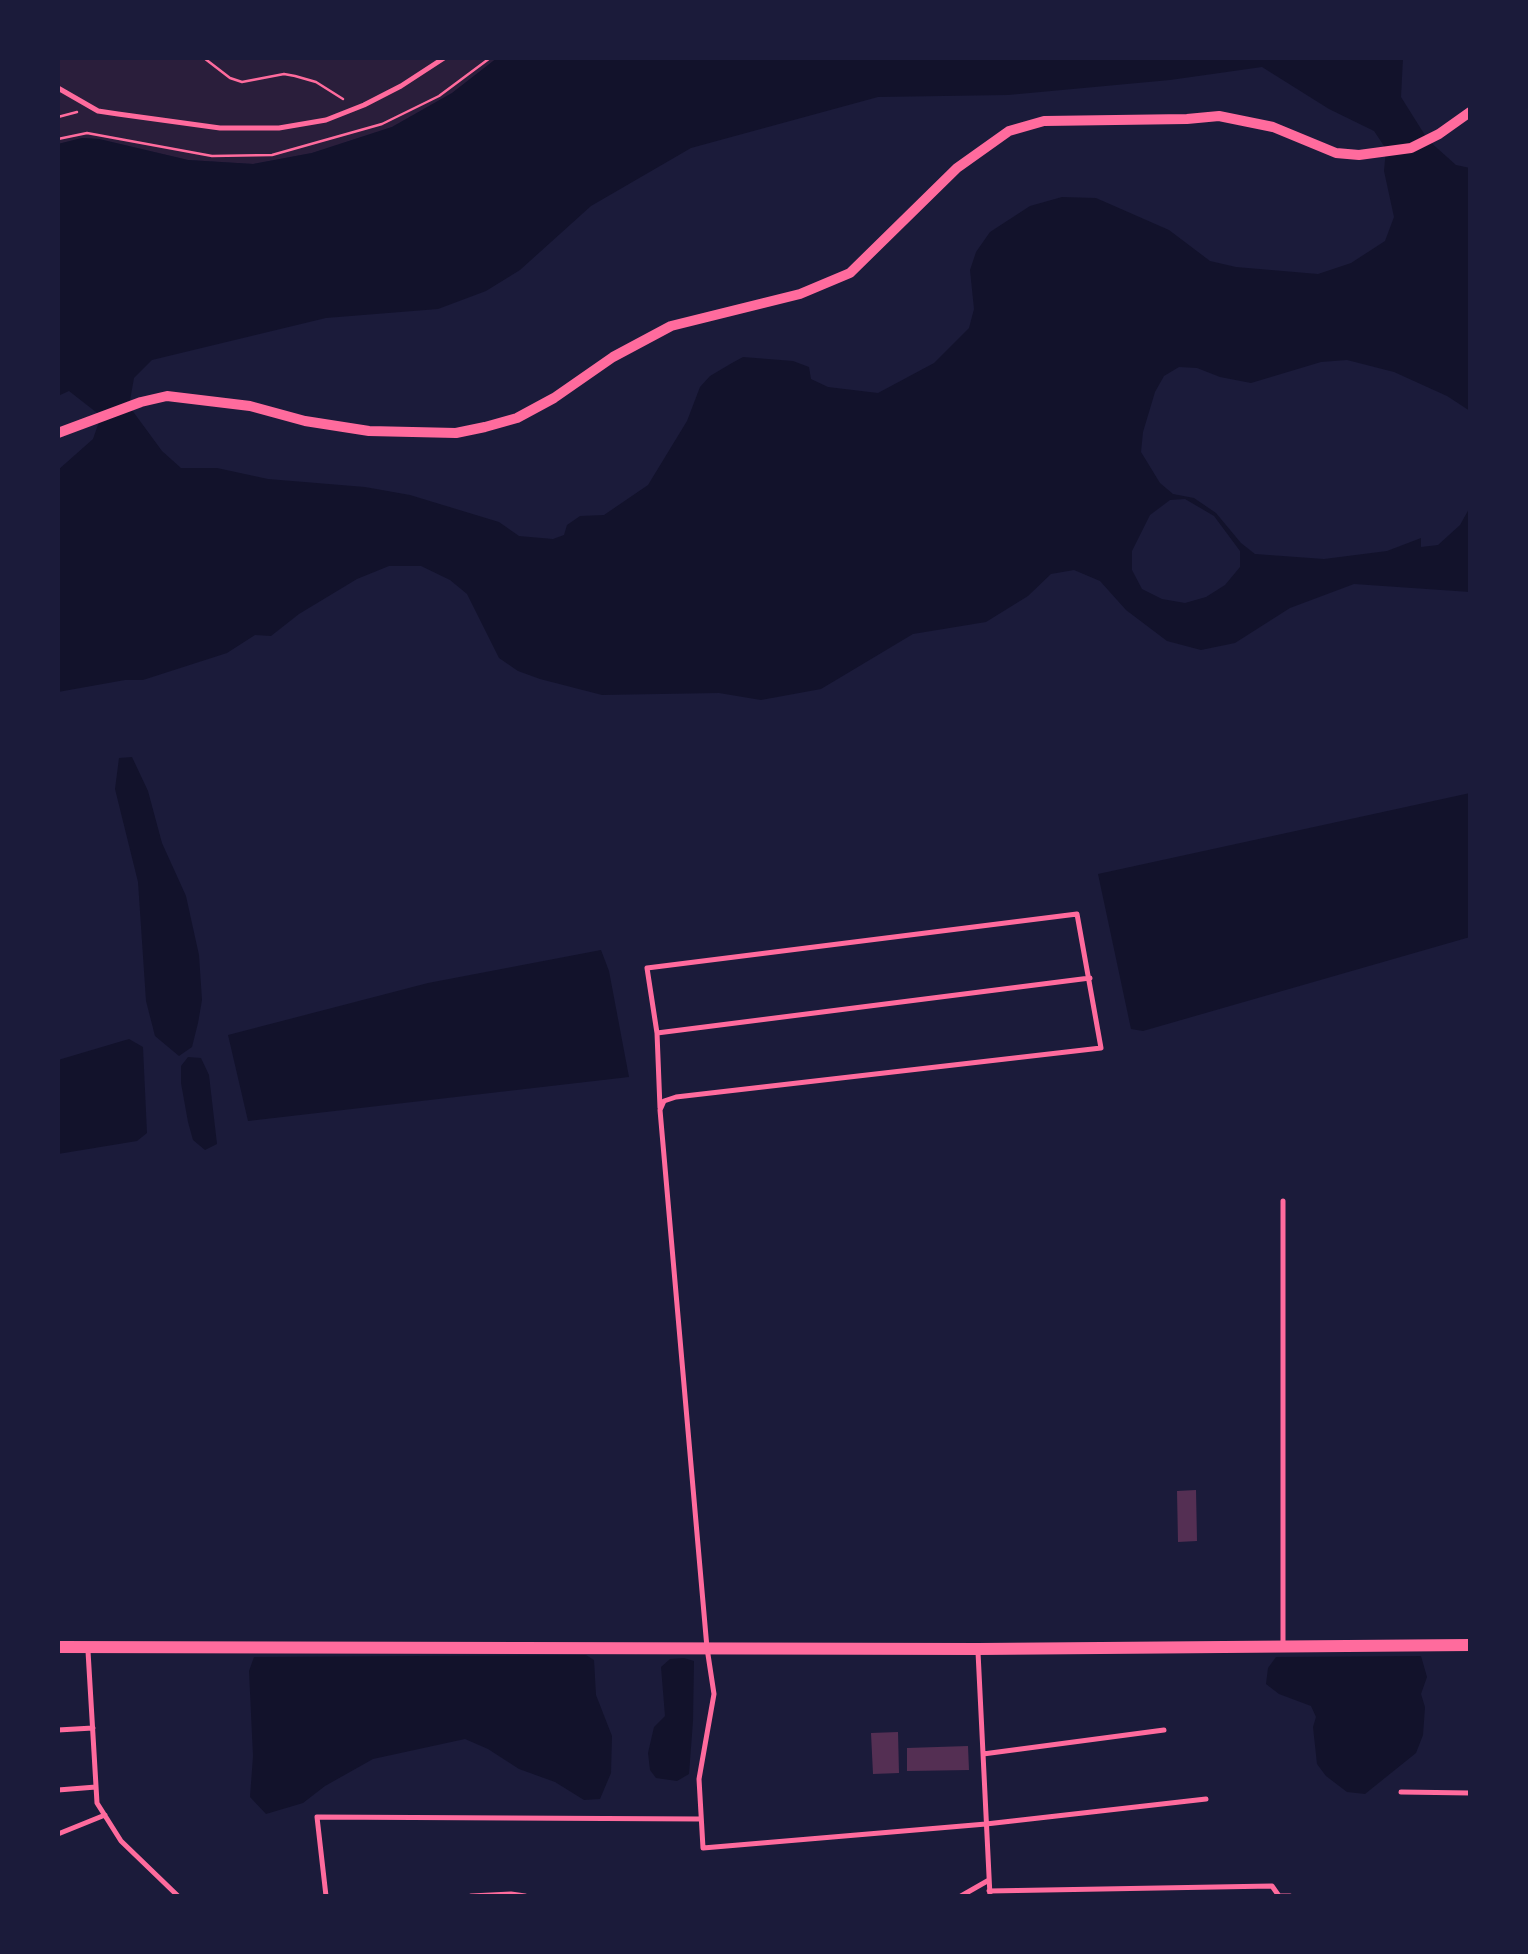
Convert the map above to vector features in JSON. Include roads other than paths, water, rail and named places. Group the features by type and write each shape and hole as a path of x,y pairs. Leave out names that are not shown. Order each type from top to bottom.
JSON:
{"street":[{"path":"58,434 167,396 206,399 370,432 456,433 517,418 613,357 671,326 800,294 850,273 957,168 1009,132 1044,121 1219,116 1273,127 1336,153 1371,154 1411,148 1470,112"},
{"path":"58,1647 1470,1645"}],"lane":[{"path":"58,88 98,110 220,128 280,128 326,120 357,108 402,86 444,58"},
{"path":"660,1110 664,1101 676,1097 1101,1048 1077,914 647,968 656,1033 660,1110 706,1648 714,1694 699,1779 703,1848 986,1824 1206,1799"},
{"path":"656,1033 1090,978"},
{"path":"1283,1646 1284,1201"},
{"path":"88,1647 97,1802 121,1841 178,1896"},
{"path":"978,1648 989,1894 1272,1886 1279,1896 1290,1896"},
{"path":"58,1730 92,1728"},
{"path":"983,1754 1164,1730"},
{"path":"58,1790 96,1788"},
{"path":"1401,1792 1470,1793"},
{"path":"58,1834 105,1815"},
{"path":"326,1896 316,1818 701,1819"},
{"path":"961,1896 989,1880"},
{"path":"471,1896 524,1896"}]}
